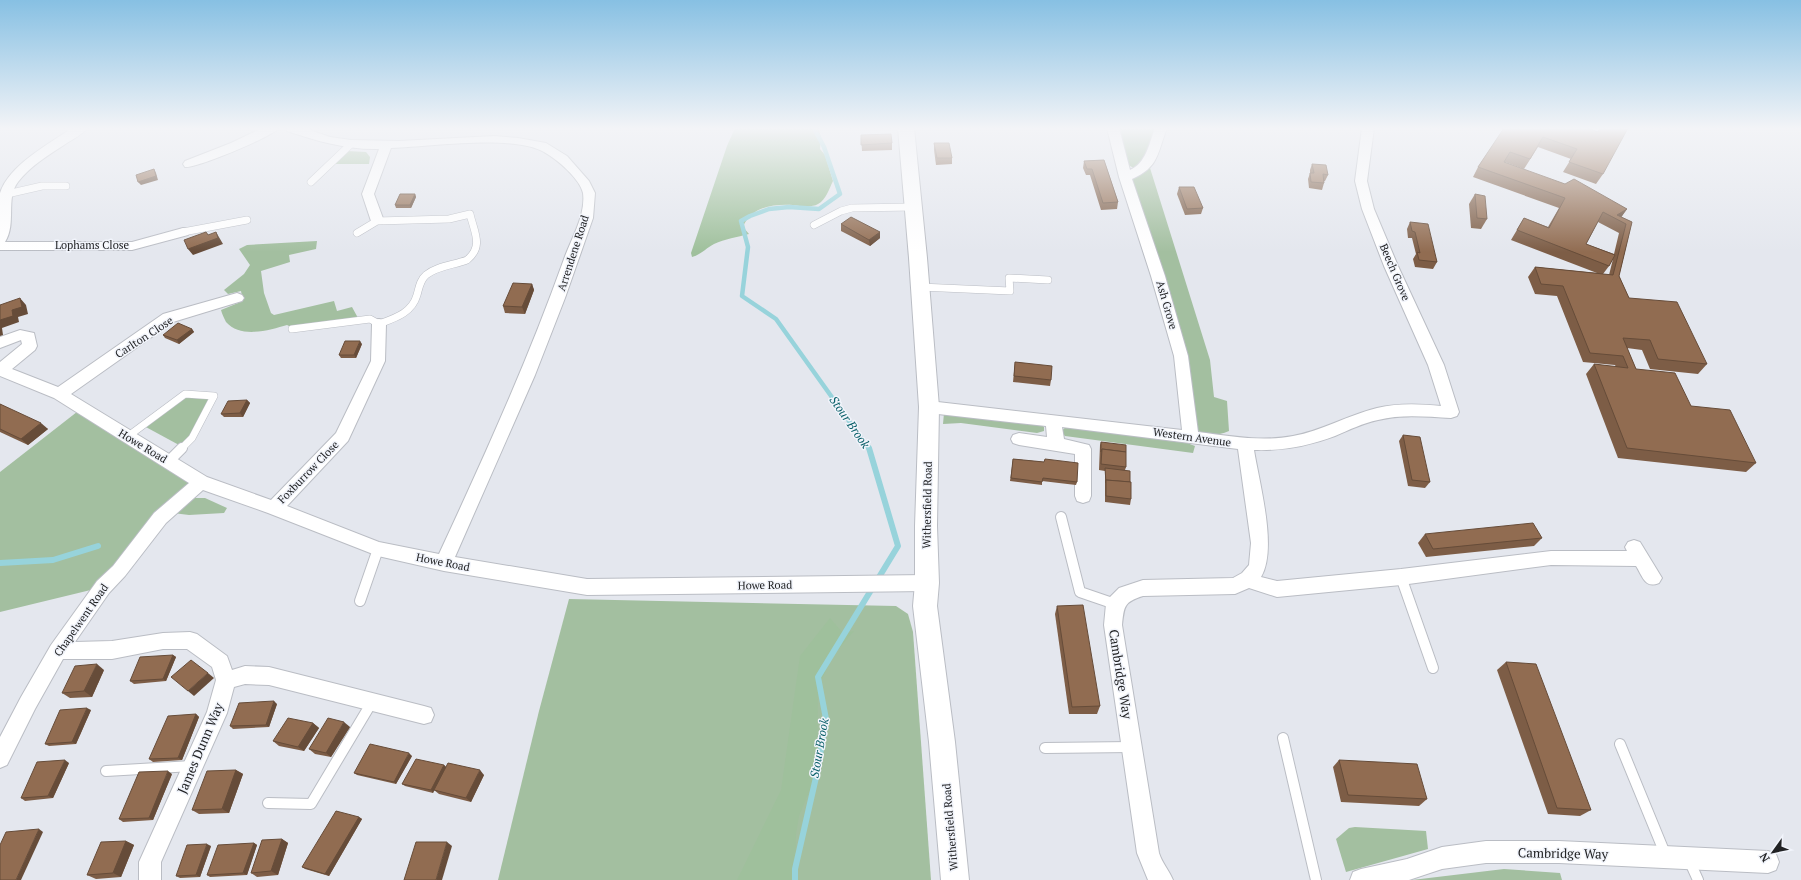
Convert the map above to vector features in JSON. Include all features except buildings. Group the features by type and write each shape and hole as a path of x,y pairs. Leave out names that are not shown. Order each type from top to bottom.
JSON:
{"street":[{"path":"0,239 5,230 5,190 24,169"},
{"path":"377,169 368,194 377,221"},
{"name":"Arrendene Road","path":"444,563 521,391 553,311 587,212 589,192 575,169"},
{"name":"Withersfield Road","path":"910,169 929,407 926,526 927,583 925,606 942,742 955,880"},
{"name":"Ash Grove","path":"1123,169 1158,276 1181,356 1191,437"},
{"path":"1125,177 1143,169"},
{"name":"Beech Grove","path":"1363,169 1361,181 1368,209 1391,266 1436,364 1451,412"},
{"name":"Lophams Close","path":"0,246 132,246 183,232"},
{"name":"Carlton Close","path":"59,394 168,318 237,298"},
{"name":"Foxburrow Close","path":"274,508 342,437 378,361 379,324"},
{"path":"0,343 20,335 29,337 30,346 0,370"},
{"name":"Howe Road","path":"0,370 59,394 201,482 274,508 378,549 444,563 587,588 927,583"},
{"name":"Western Avenue","path":"929,407 1245,444 1302,442 1344,425 1378,414 1413,410 1451,412"},
{"path":"1054,421 1056,444"},
{"path":"1019,439 1083,448 1083,496"},
{"path":"1115,604 1125,594 1143,588 1235,586 1249,579 1258,566 1259,550 1256,513 1245,444"},
{"name":"Chapelwent Road","path":"0,758 28,702 58,651 103,587 119,571 160,518 201,482"},
{"path":"1249,579 1261,585 1277,589 1401,577 1551,558 1637,553 1653,578"},
{"name":"Cambridge Way","path":"1115,604 1113,625 1148,852 1154,870 1162,880"},
{"path":"58,651 112,650 163,641 190,640 220,662 226,680 246,675 269,676 424,715"},
{"name":"James Dunn Way","path":"150,880 150,862 217,714 226,680"},
{"name":"Cambridge Way","path":"1361,880 1408,875 1442,858 1486,852 1559,852 1768,862"}],"lane":[{"path":"311,182 325,169"},
{"path":"5,190 42,186 66,186"},
{"path":"814,225 841,211 852,208 913,207"},
{"path":"292,330 370,319 379,324 401,314 412,306 420,281 427,274 436,269 460,262 471,256 476,251 477,244 470,214 449,219 377,221 357,233"},
{"path":"183,232 247,220"},
{"path":"920,287 1010,291 1009,278 1048,280"},
{"path":"127,437 185,394 214,396 192,438 169,461"},
{"path":"1061,517 1080,592 1115,604"},
{"path":"360,601 378,549"},
{"path":"1401,577 1433,668"},
{"path":"268,803 310,804 372,702"},
{"path":"1284,738 1316,880"},
{"path":"1620,744 1666,856"},
{"path":"1044,748 1133,747"},
{"path":"106,771 193,766"},
{"path":"1688,857 1698,880"}],"green space":[{"path":"719,169 829,169 833,181 825,197 818,204 809,206 778,205 764,208 757,211 747,220 743,227 749,234 718,242 692,257 691,253"},
{"path":"1150,169 1210,360 1214,397 1227,401 1229,431 1224,433 1203,433 1193,429 1132,180"},
{"path":"317,241 316,249 289,255 290,262 261,271 264,293 271,313 274,315 334,301 337,311 352,307 358,318 291,327 287,325 256,332 239,330 226,322 221,310 243,301 241,291 228,294 224,290 244,274 250,265 239,249 247,245"},
{"path":"185,395 211,397 189,438 179,445 144,426"},
{"path":"82,408 201,482 103,587 0,612 0,472"},
{"path":"944,413 1038,422 1044,427 1044,431 1037,433 961,423 943,424"},
{"path":"1066,427 1182,441 1195,446 1193,453 1065,436 1060,432"},
{"path":"195,498 205,498 227,508 224,513 189,515 173,513 184,501"},
{"path":"569,599 896,606 908,614 913,632 931,880 498,880 539,711"},
{"path":"830,618 843,633 854,631 832,657 818,688 817,773 799,816 796,834 795,880 737,880 781,790 800,656"},
{"path":"1355,827 1426,831 1428,849 1346,872 1336,839 1349,828"},
{"path":"1504,869 1560,873 1562,880 1412,880"}],"waterway":[{"name":"Stour Brook","path":"832,169 840,194 819,209 789,207 769,209 741,221 748,247 742,296 776,319 869,449"},
{"name":"Stour Brook","path":"795,880 795,869 817,773 826,719 818,677 898,546 869,448"},
{"path":"0,563 53,560 98,546"}]}
